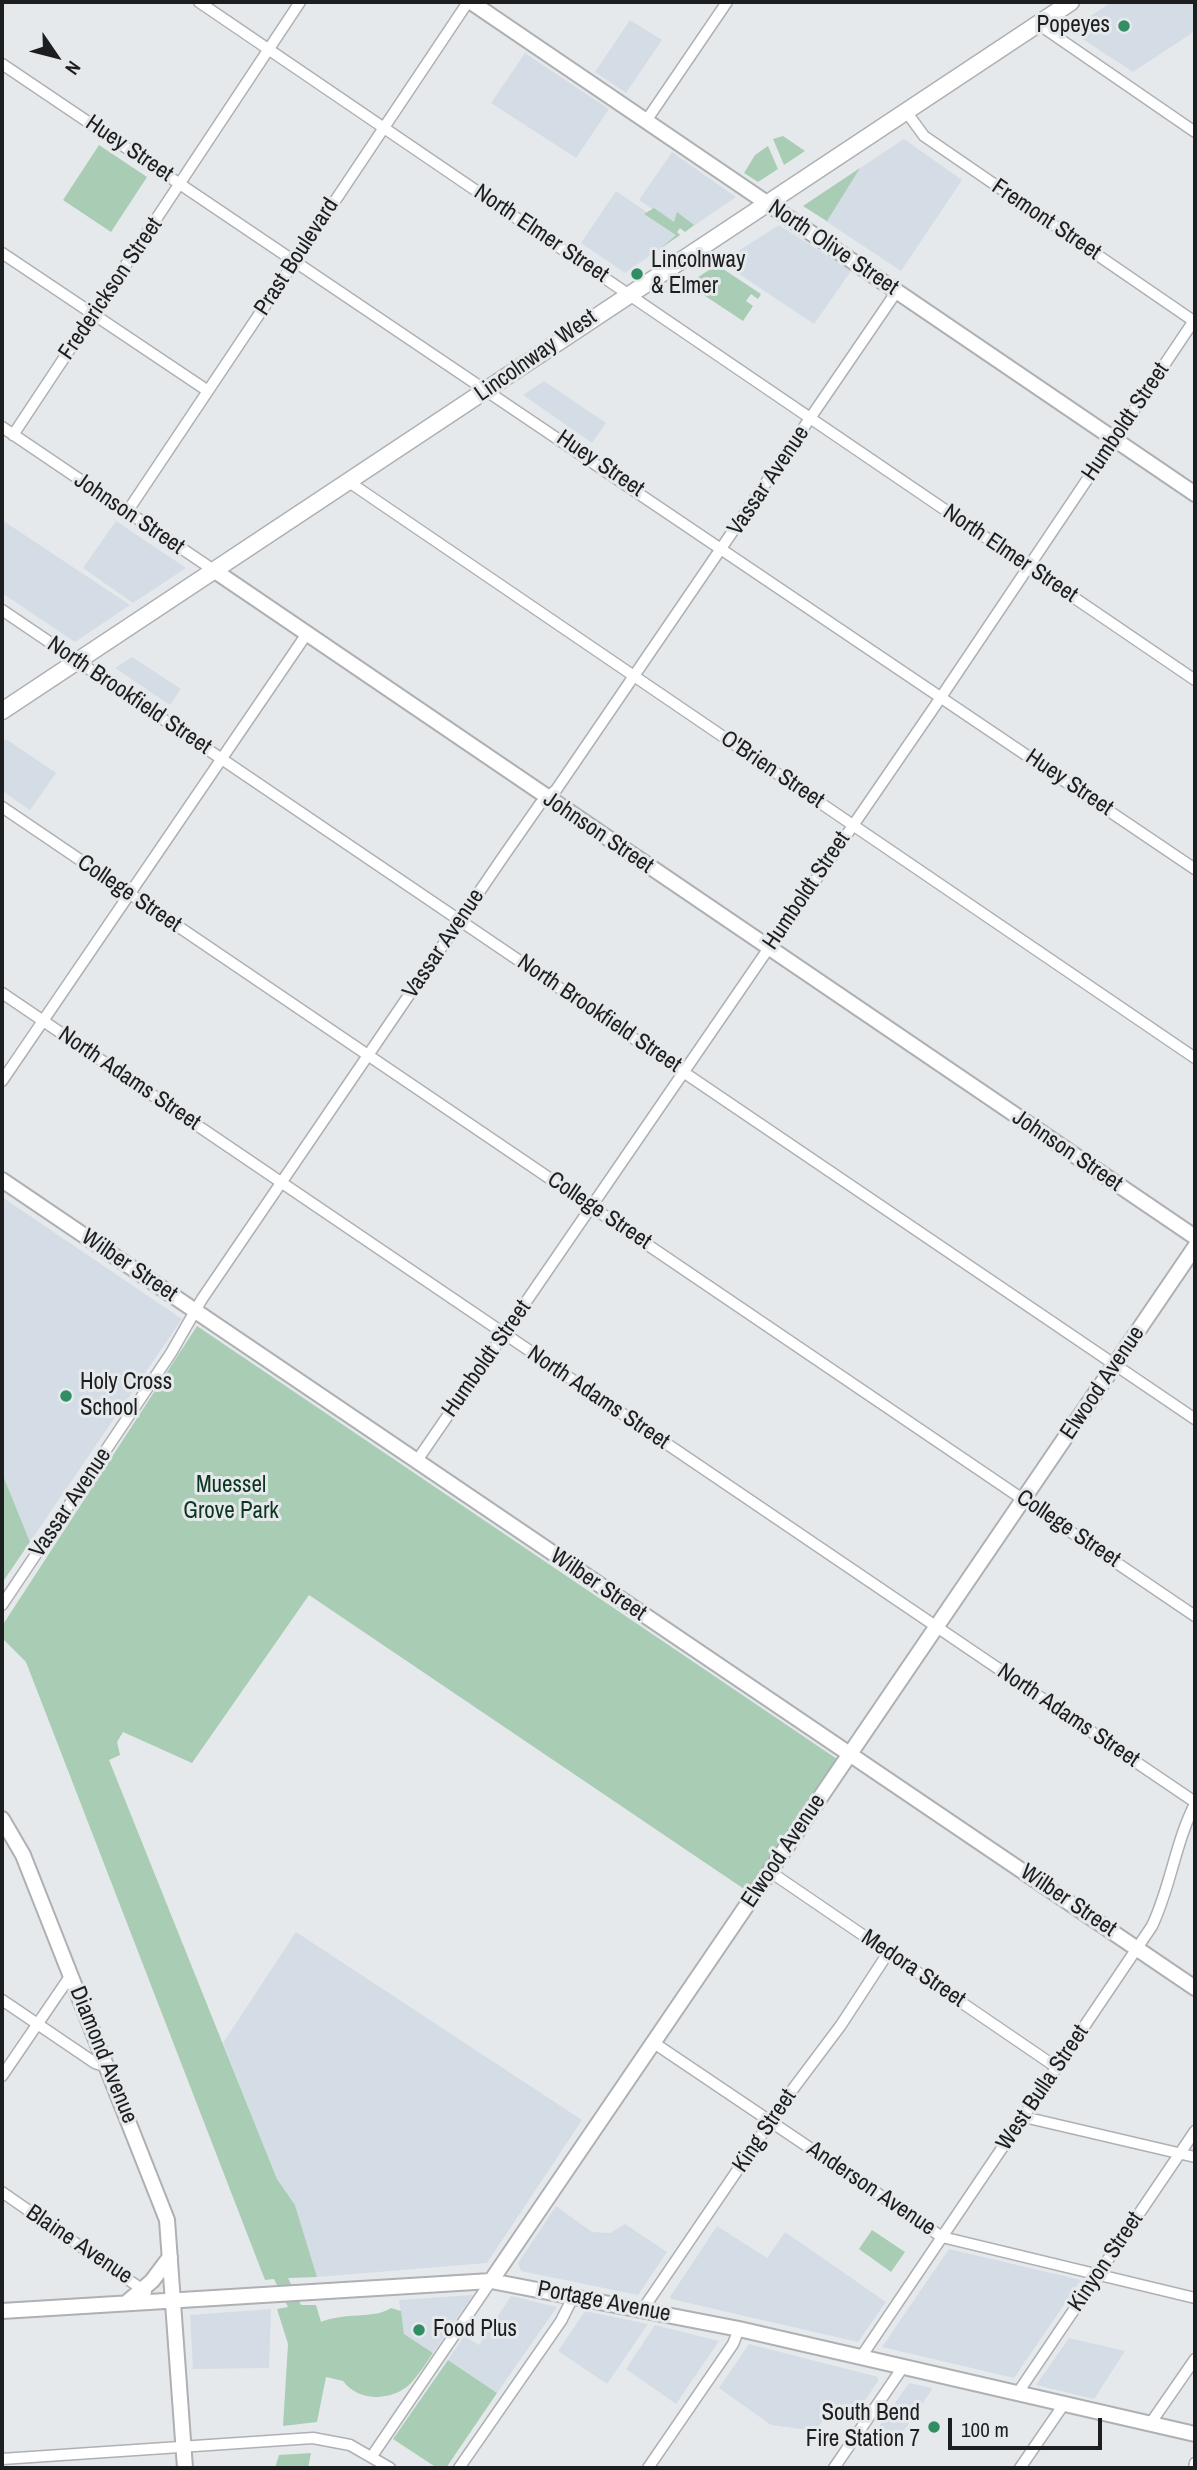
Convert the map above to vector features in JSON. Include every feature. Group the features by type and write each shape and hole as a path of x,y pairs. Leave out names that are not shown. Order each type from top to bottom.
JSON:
{"main road":[{"name":"Lincolnway West","path":"2,711 488,390 627,293 1071,2"}],"street":[{"name":"North Elmer Street","path":"200,2 1195,680"},
{"name":"Frederickson Street","path":"13,435 300,2"},
{"name":"North Olive Street","path":"469,2 1195,494"},
{"name":"Prast Boulevard","path":"127,512 469,2"},
{"path":"646,121 715,18 729,2"},
{"path":"1038,24 1195,132"},
{"name":"Huey Street","path":"2,64 1195,869"},
{"name":"Fremont Street","path":"905,110 924,136 1195,320"},
{"path":"2,253 208,391"},
{"name":"Vassar Avenue","path":"2,1605 368,1055 460,920 547,798 556,790 897,291"},
{"name":"Humboldt Street","path":"416,1462 942,696 1195,320"},
{"name":"Johnson Street","path":"2,427 1195,1237"},
{"name":"O'Brien Street","path":"349,482 1195,1058"},
{"name":"North Brookfield Street","path":"2,610 1195,1419"},
{"path":"2,1081 306,635"},
{"name":"College Street","path":"2,807 1195,1616"},
{"name":"North Adams Street","path":"2,993 1195,1803"},
{"name":"Wilber Street","path":"2,1180 1195,1988"},
{"name":"Elwood Avenue","path":"372,2456 1195,1247"},
{"name":"West Bulla Street","path":"861,2357 1138,1949 1156,1917 1177,1844 1195,1803"},
{"name":"Diamond Avenue","path":"2,1819 19,1846 162,2202 167,2220 185,2468"},
{"name":"Medora Street","path":"769,1871 1056,2067"},
{"name":"King Street","path":"643,2309 841,2025 888,1953"},
{"path":"2,2076 71,1975"},
{"path":"2,2000 95,2063 107,2067"},
{"name":"Anderson Avenue","path":"654,2043 942,2237 1195,2298"},
{"path":"1024,2117 1195,2157"},
{"name":"Kinyon Street","path":"1017,2394 1195,2132"},
{"name":"Blaine Avenue","path":"2,2192 143,2289 153,2301"},
{"path":"127,2303 143,2289 170,2257"},
{"name":"Portage Avenue","path":"2,2311 491,2281 739,2329 1195,2434"},
{"path":"459,2468 561,2321 574,2295"},
{"path":"648,2468 733,2344 739,2329"},
{"path":"1150,2424 1195,2359"},
{"path":"834,2468 903,2367"},
{"path":"1020,2468 1063,2404"},
{"path":"2,2459 297,2439 337,2441 372,2456 390,2468"},
{"path":"1194,2468 1195,2463"}],"shaded area":[{"path":"1112,2 1195,2 1195,31 1133,72 1069,30"},
{"path":"630,20 662,40 626,93 595,72"},
{"path":"525,53 609,109 576,158 491,103"},
{"path":"904,139 962,180 901,271 803,206"},
{"path":"672,152 736,197 685,232 639,200"},
{"path":"616,191 680,235 625,273 581,243"},
{"path":"779,225 851,271 814,324 721,262"},
{"path":"544,381 606,423 592,443 523,395"},
{"path":"2,520 130,605 75,642 2,593"},
{"path":"116,521 186,568 133,603 83,568"},
{"path":"132,657 181,689 170,705 115,668"},
{"path":"6,739 56,773 30,810 2,791 2,741"},
{"name":"Holy Cross School","path":"2,1197 182,1319 30,1542 2,1473"},
{"path":"296,1932 582,2120 487,2263 317,2277 295,2205 277,2179 223,2043"},
{"path":"556,2206 592,2232 610,2233 625,2224 667,2252 638,2295 521,2271 518,2263"},
{"path":"717,2226 767,2258 785,2232 886,2302 858,2342 671,2299"},
{"path":"949,2249 1081,2280 1014,2378 882,2347"},
{"path":"473,2295 433,2353 404,2334 399,2300"},
{"path":"511,2296 557,2307 497,2393 448,2360 464,2336 479,2345"},
{"path":"271,2309 269,2368 193,2369 190,2315"},
{"path":"585,2311 648,2324 607,2384 558,2351"},
{"path":"655,2325 719,2341 676,2404 626,2369"},
{"path":"1069,2338 1125,2351 1094,2399 1036,2385"},
{"path":"749,2344 878,2377 878,2381 850,2423 831,2410 815,2431 771,2425 719,2388"},
{"path":"909,2383 933,2388 896,2442 877,2429"}],"green space":[{"path":"783,136 805,151 784,165 773,139"},
{"path":"99,145 147,177 111,232 63,200"},
{"path":"768,146 778,169 758,182 744,173 755,155"},
{"path":"860,168 827,221 803,206"},
{"path":"654,208 674,222 677,212 694,225 685,232 680,228 677,232 680,235 660,249 676,235 644,214"},
{"path":"717,265 761,294 758,299 751,294 746,301 753,306 743,321 687,284"},
{"name":"Muessel Grove Park","path":"197,1326 837,1759 747,1891 309,1595 192,1763 123,1732 117,1742 120,1755 109,1760 277,2179 295,2205 317,2277 288,2278 301,2305 316,2305 321,2322 377,2313 391,2308 401,2311 404,2334 433,2353 409,2385 393,2394 366,2396 349,2388 343,2381 326,2377 317,2422 283,2426 288,2344 277,2309 288,2307 274,2279 265,2280 26,1662 2,1638 2,1626"},
{"path":"2,1473 30,1542 2,1583"},
{"path":"872,2230 905,2252 891,2272 859,2249"},
{"path":"448,2360 497,2393 446,2468 437,2468 393,2439"},
{"path":"311,2453 308,2468 275,2468 279,2455"}],"place":[{"name":"Popeyes","path":"1124,26"},
{"name":"Lincolnway & Elmer","path":"637,274"},
{"name":"Holy Cross School","path":"66,1396"},
{"name":"Food Plus","path":"419,2330"},
{"name":"South Bend Fire Station 7","path":"934,2427"}]}
